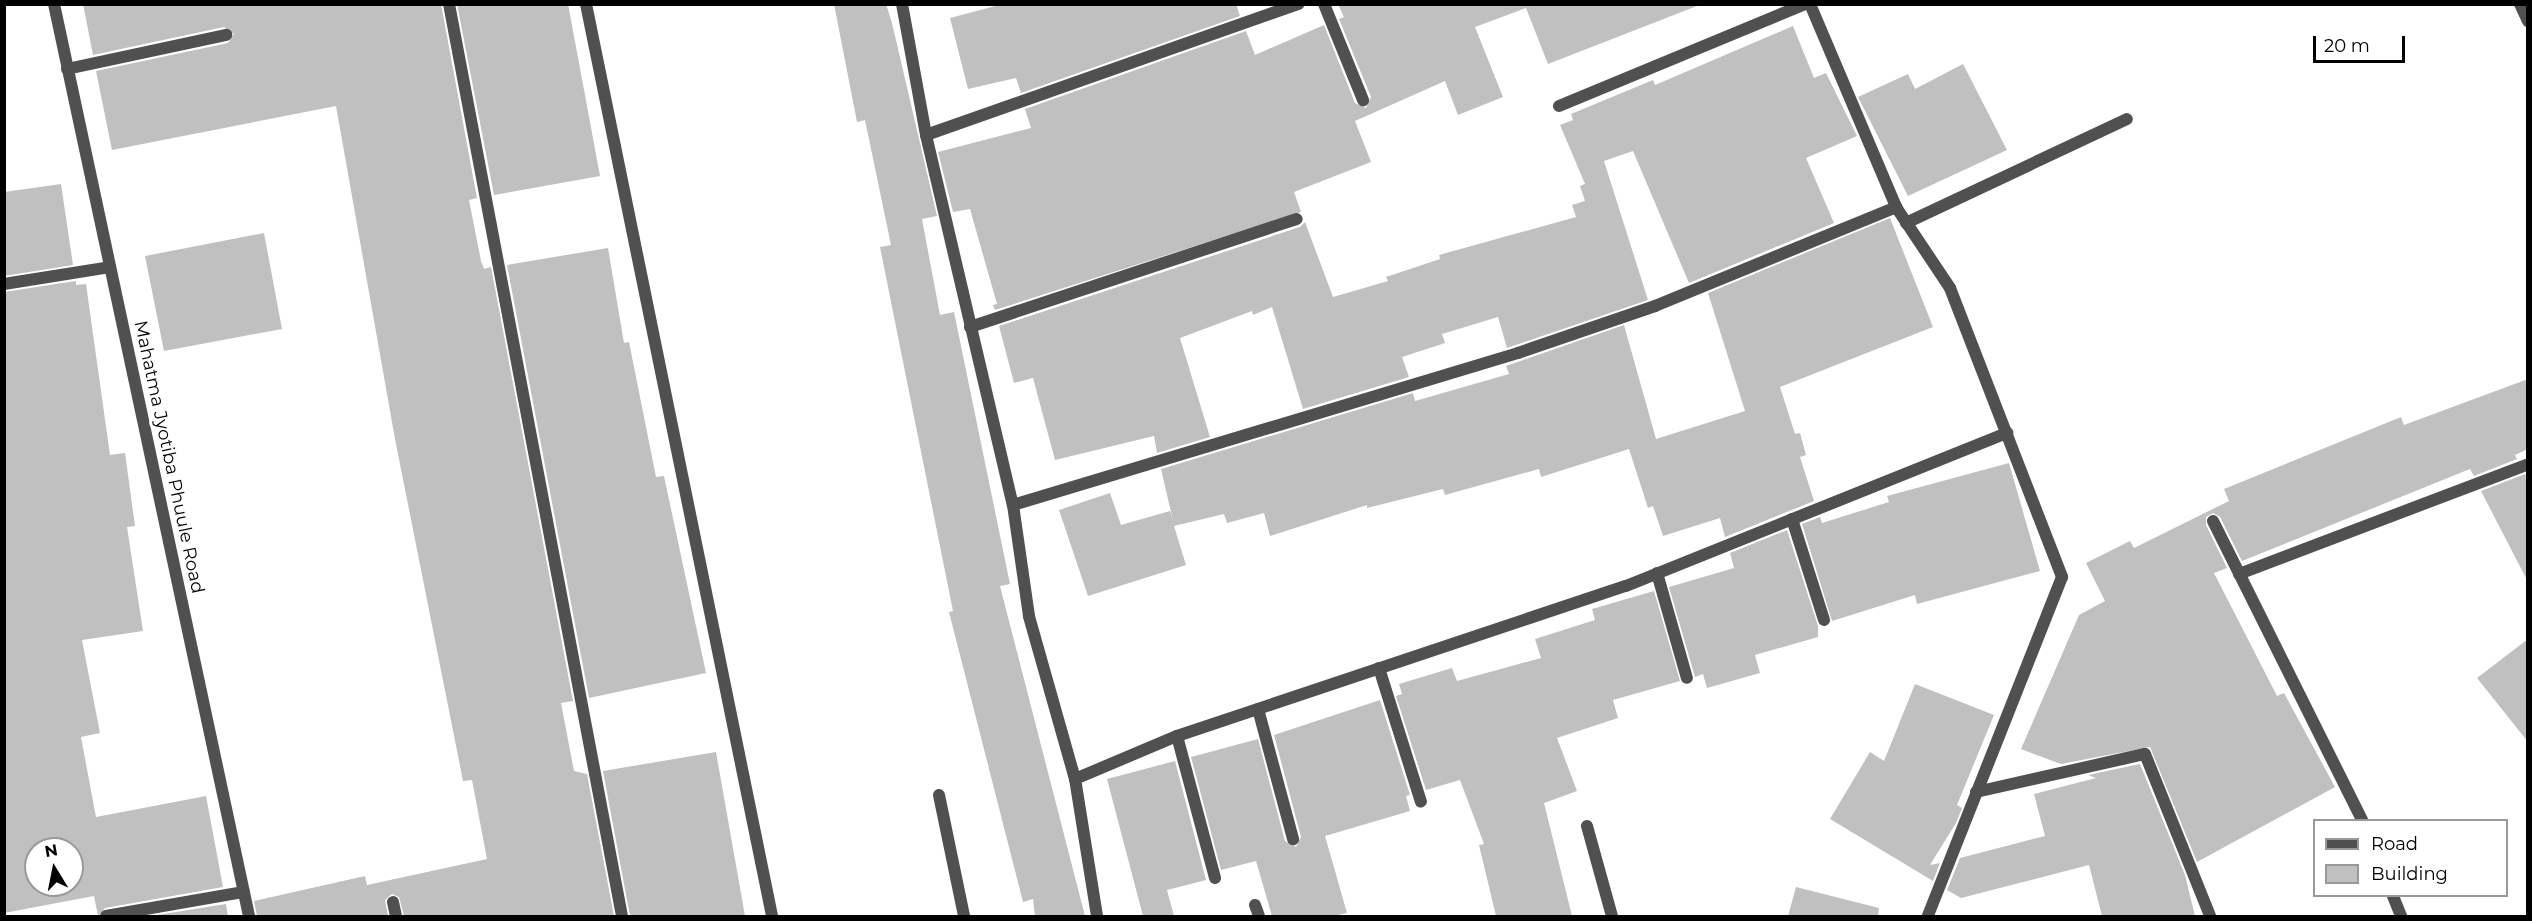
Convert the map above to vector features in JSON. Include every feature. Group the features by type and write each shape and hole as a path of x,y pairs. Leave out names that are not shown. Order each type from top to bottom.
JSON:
{"street":[{"name":"Mahatma Jyotiba Phuule Road","path":"54,4 249,916"},
{"path":"449,4 622,916"},
{"path":"586,4 772,916"},
{"path":"902,4 926,135 1013,506 1029,616 1075,779 1097,916"},
{"path":"926,135 1299,4"},
{"path":"1324,4 1363,100"},
{"path":"1559,106 1808,4 1896,207 1950,288 2062,577 1928,916"},
{"path":"2520,4 2528,21"},
{"path":"67,69 226,35"},
{"path":"1906,223 2127,118"},
{"path":"1013,506 1518,353 1654,306 1896,207"},
{"path":"970,327 1297,219"},
{"path":"4,284 110,267"},
{"path":"1075,779 1177,736 1657,573 2007,433"},
{"path":"2239,574 2528,464"},
{"path":"1792,519 1824,621"},
{"path":"2213,521 2362,819"},
{"path":"1657,573 1687,678"},
{"path":"1379,668 1421,802"},
{"path":"1258,709 1293,839"},
{"path":"1177,736 1215,878"},
{"path":"1976,792 2145,754 2210,916"},
{"path":"939,795 964,916"},
{"path":"1587,826 1612,916"},
{"path":"106,916 244,892"},
{"path":"2393,897 2401,916"},
{"path":"393,902 396,916"}],"building":[{"path":"83,4 441,4 477,198 469,200 481,261 484,269 491,267 573,701 561,703 574,771 587,774 614,916 404,916 399,897 392,894 385,900 388,916 257,916 254,901 365,876 367,885 487,859 472,780 463,781 395,439 336,106 112,150 96,71 228,43 234,34 224,27 93,55"},
{"path":"457,4 568,4 600,176 494,195"},
{"path":"834,4 886,4 892,23 937,216 922,219 940,315 954,312 1010,584 1000,586 1085,916 1035,916 1033,899 1023,902 949,612 953,611 880,247 891,245 865,120 857,122"},
{"path":"1003,4 1236,4 1240,16 1021,93 1016,78 968,89 950,18"},
{"path":"1338,4 1697,6 1548,64 1526,8 1475,27 1503,97 1458,115 1445,81 1355,121 1371,162 1294,192 1301,212 995,310 993,305 997,304 970,209 953,212 938,152 1031,128 1025,109 1246,31 1255,55 1324,25 1355,103 1366,108 1371,97 1339,19 1344,17"},
{"path":"1793,26 1814,78 1826,73 1857,136 1806,158 1834,223 1689,283 1633,151 1604,161 1648,300 1507,348 1498,317 1442,334 1445,343 1402,357 1409,377 1303,409 1272,307 1253,315 1252,311 1180,338 1210,437 1157,453 1154,436 1055,460 1033,378 1014,383 999,326 1300,227 1305,222 1333,297 1388,281 1386,277 1440,259 1439,255 1576,217 1572,205 1585,201 1580,186 1585,184 1560,125 1573,120 1571,114 1653,80 1655,85"},
{"path":"1963,64 2007,150 1908,196 1858,97 1908,74 1915,89"},
{"path":"61,184 73,265 4,276 4,192"},
{"path":"1890,218 1933,327 1780,387 1795,434 1800,433 1806,455 1800,457 1814,501 1725,537 1720,518 1663,536 1653,506 1648,508 1629,449 1541,477 1539,469 1445,495 1443,489 1367,508 1367,505 1270,536 1264,513 1227,523 1224,514 1174,526 1186,565 1088,596 1059,510 1110,493 1121,525 1170,511 1173,521 1161,469 1413,393 1415,401 1509,374 1506,366 1624,325 1656,439 1745,411 1708,293"},
{"path":"264,233 282,329 164,351 145,256"},
{"path":"608,248 624,343 629,342 656,477 664,476 706,673 589,698 507,265"},
{"path":"76,281 76,285 86,284 110,455 125,453 135,526 127,527 143,631 82,640 100,733 81,737 96,817 206,796 223,887 105,908 98,916 94,896 4,913 4,292"},
{"path":"2528,379 2528,449 2515,455 2517,459 2474,476 2470,469 2242,561 2220,517 2213,513 2206,517 2206,525 2227,568 2214,573 2277,696 2284,693 2335,787 2197,862 2150,747 2061,764 2021,749 2079,615 2105,601 2086,563 2130,541 2134,548 2229,501 2224,489 2401,417 2404,425"},
{"path":"2009,463 2040,571 1917,604 1915,595 1832,621 1802,524 1820,517 1822,523 1889,502 1887,496"},
{"path":"2525,474 2528,480 2528,582 2481,491"},
{"path":"1787,530 1818,626 1818,637 1755,655 1760,673 1707,688 1703,674 1695,677 1669,587 1734,568 1730,553"},
{"path":"1654,591 1680,681 1613,700 1618,718 1557,738 1577,791 1544,803 1572,916 1496,916 1479,845 1484,844 1460,780 1426,790 1396,696 1402,694 1399,684 1452,668 1457,681 1541,658 1535,639 1595,620 1592,609"},
{"path":"2528,639 2528,742 2477,678"},
{"path":"1915,684 1994,715 1957,805 1962,808 1956,823 1930,865 1940,863 1933,881 1830,819 1870,752 1884,761"},
{"path":"1380,700 1410,795 1406,796 1410,811 1325,836 1347,913 1333,916 1272,916 1256,861 1221,870 1191,757 1258,739 1285,841 1296,847 1301,837 1274,735"},
{"path":"716,752 745,916 630,916 603,771"},
{"path":"1175,761 1206,880 1167,890 1174,916 1143,916 1107,779"},
{"path":"2140,764 2185,875 2195,916 2102,916 2089,865 1961,898 1947,890 1960,858 2045,836 2034,794 2096,778 2088,775"},
{"path":"1796,887 1879,908 1878,916 1788,916"},
{"path":"226,904 228,916 151,916"}]}
